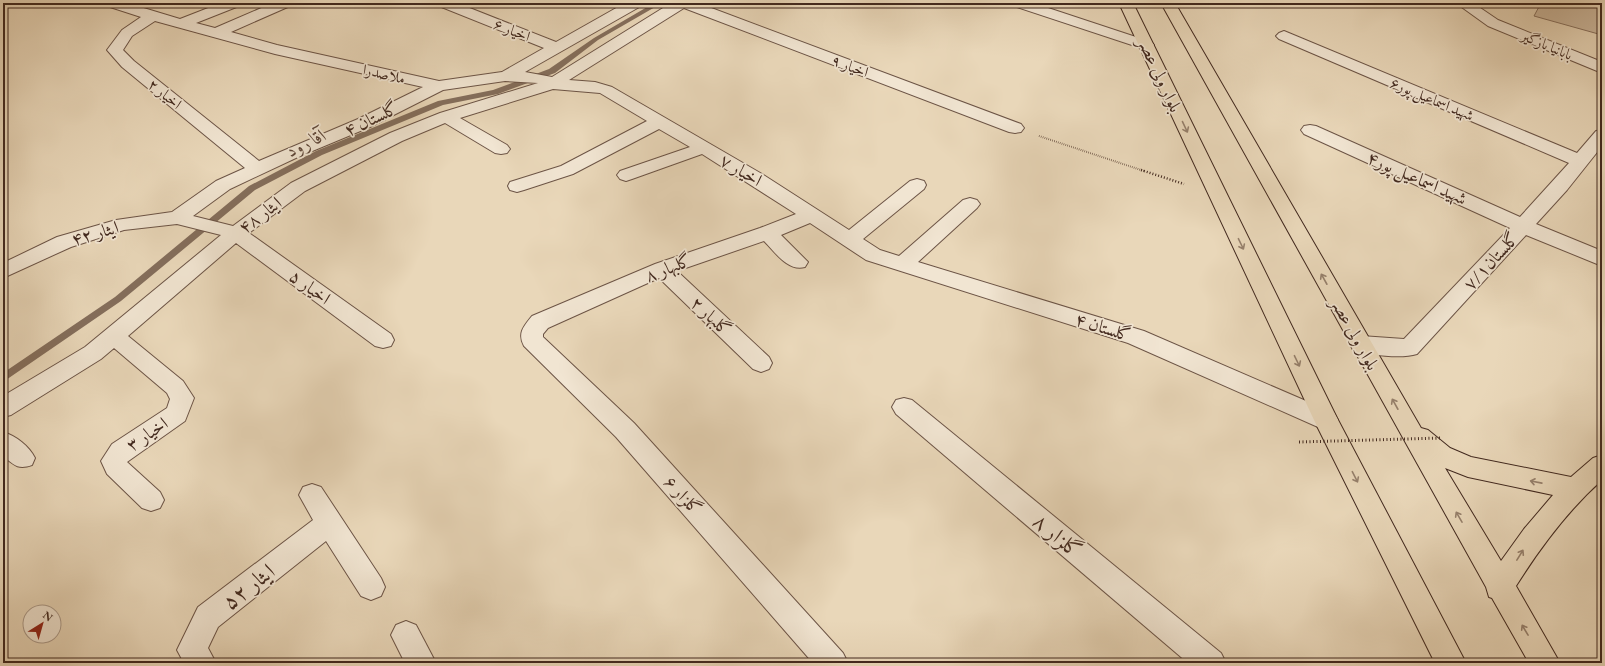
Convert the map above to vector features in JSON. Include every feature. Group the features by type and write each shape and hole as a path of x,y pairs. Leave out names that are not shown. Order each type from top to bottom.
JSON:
{"main road":[{"name":"بلوار ولی عصر","path":"1126,3 1326,420 1451,663"},
{"name":"بلوار ولی عصر","path":"1168,3 1408,428 1545,663"},
{"path":"1408,428 1441,455 1468,467 1592,477"},
{"path":"1500,588 1525,547 1592,477"}],"street":[{"name":"ملاصدرا","path":"112,3 153,16 217,33 438,86 505,76 522,76 544,79 552,84"},
{"path":"183,23 234,3"},
{"path":"217,33 285,3"},
{"name":"اخیار ۶","path":"444,3 558,48"},
{"path":"505,76 558,48 636,3"},
{"path":"552,84 681,3"},
{"name":"اخیار ۹","path":"685,3 1015,128"},
{"path":"1019,3 1146,44"},
{"name":"بابانیا بازگیر","path":"1461,4 1493,23 1602,68"},
{"name":"اخیار ۲","path":"153,16 127,32 115,50 128,64 256,169"},
{"name":"بابانیا بازگیر","path":"1493,23 1602,54"},
{"name":"شهید اسماعیل پور۶","path":"1284,36 1580,161"},
{"name":"اخیار ۷","path":"552,84 595,86 606,90 704,148 873,255"},
{"name":"ایثار ۴۸","path":"3,408 93,353 230,231 298,187 396,137 446,117 552,84"},
{"name":"گلستان ۴","path":"185,220 223,185 256,169 364,123 438,86"},
{"path":"446,117 501,149"},
{"path":"517,186 567,170 659,122"},
{"name":"شهید اسماعیل پور۴","path":"1310,130 1523,226 1602,259"},
{"name":"گلستان۷/۱","path":"1361,344 1409,348 1523,226 1602,135"},
{"path":"626,174 704,148"},
{"path":"850,240 917,184"},
{"path":"903,264 970,204"},
{"name":"گلبهار ۸","path":"532,332 540,322 662,269 767,233 811,215"},
{"path":"185,220 230,231"},
{"name":"ایثار ۴۲","path":"3,271 64,242 123,224 185,220"},
{"name":"اخیار ۵","path":"230,231 383,340"},
{"path":"767,233 798,262"},
{"name":"گلستان ۴","path":"873,255 1136,337 1326,420"},
{"name":"گلبهار ۲","path":"662,269 761,363"},
{"name":"گلزار ۶","path":"532,332 532,340 625,430 833,663"},
{"name":"اخیار ۳","path":"113,335 175,387 182,398 177,414 120,451 113,460 116,467 151,500"},
{"name":"گلزار ۸","path":"904,407 1211,663"},
{"path":"3,442 23,458"},
{"path":"312,495 371,587"},
{"name":"ایثار ۵۲","path":"201,663 192,650 208,617 329,523"},
{"path":"406,634 421,663"}],"path":[{"path":"1015,128 1217,195"},
{"path":"1299,442 1440,438"}],"shaded area":[{"path":"1541,3 1602,3 1602,35 1534,16"}],"building":[{"path":"3,3 13,3 17,4 3,10"}],"waterway":[{"name":"آقا رود","path":"3,378 118,299 252,188 319,153 441,103 495,92 552,71 596,39 659,3"}]}
